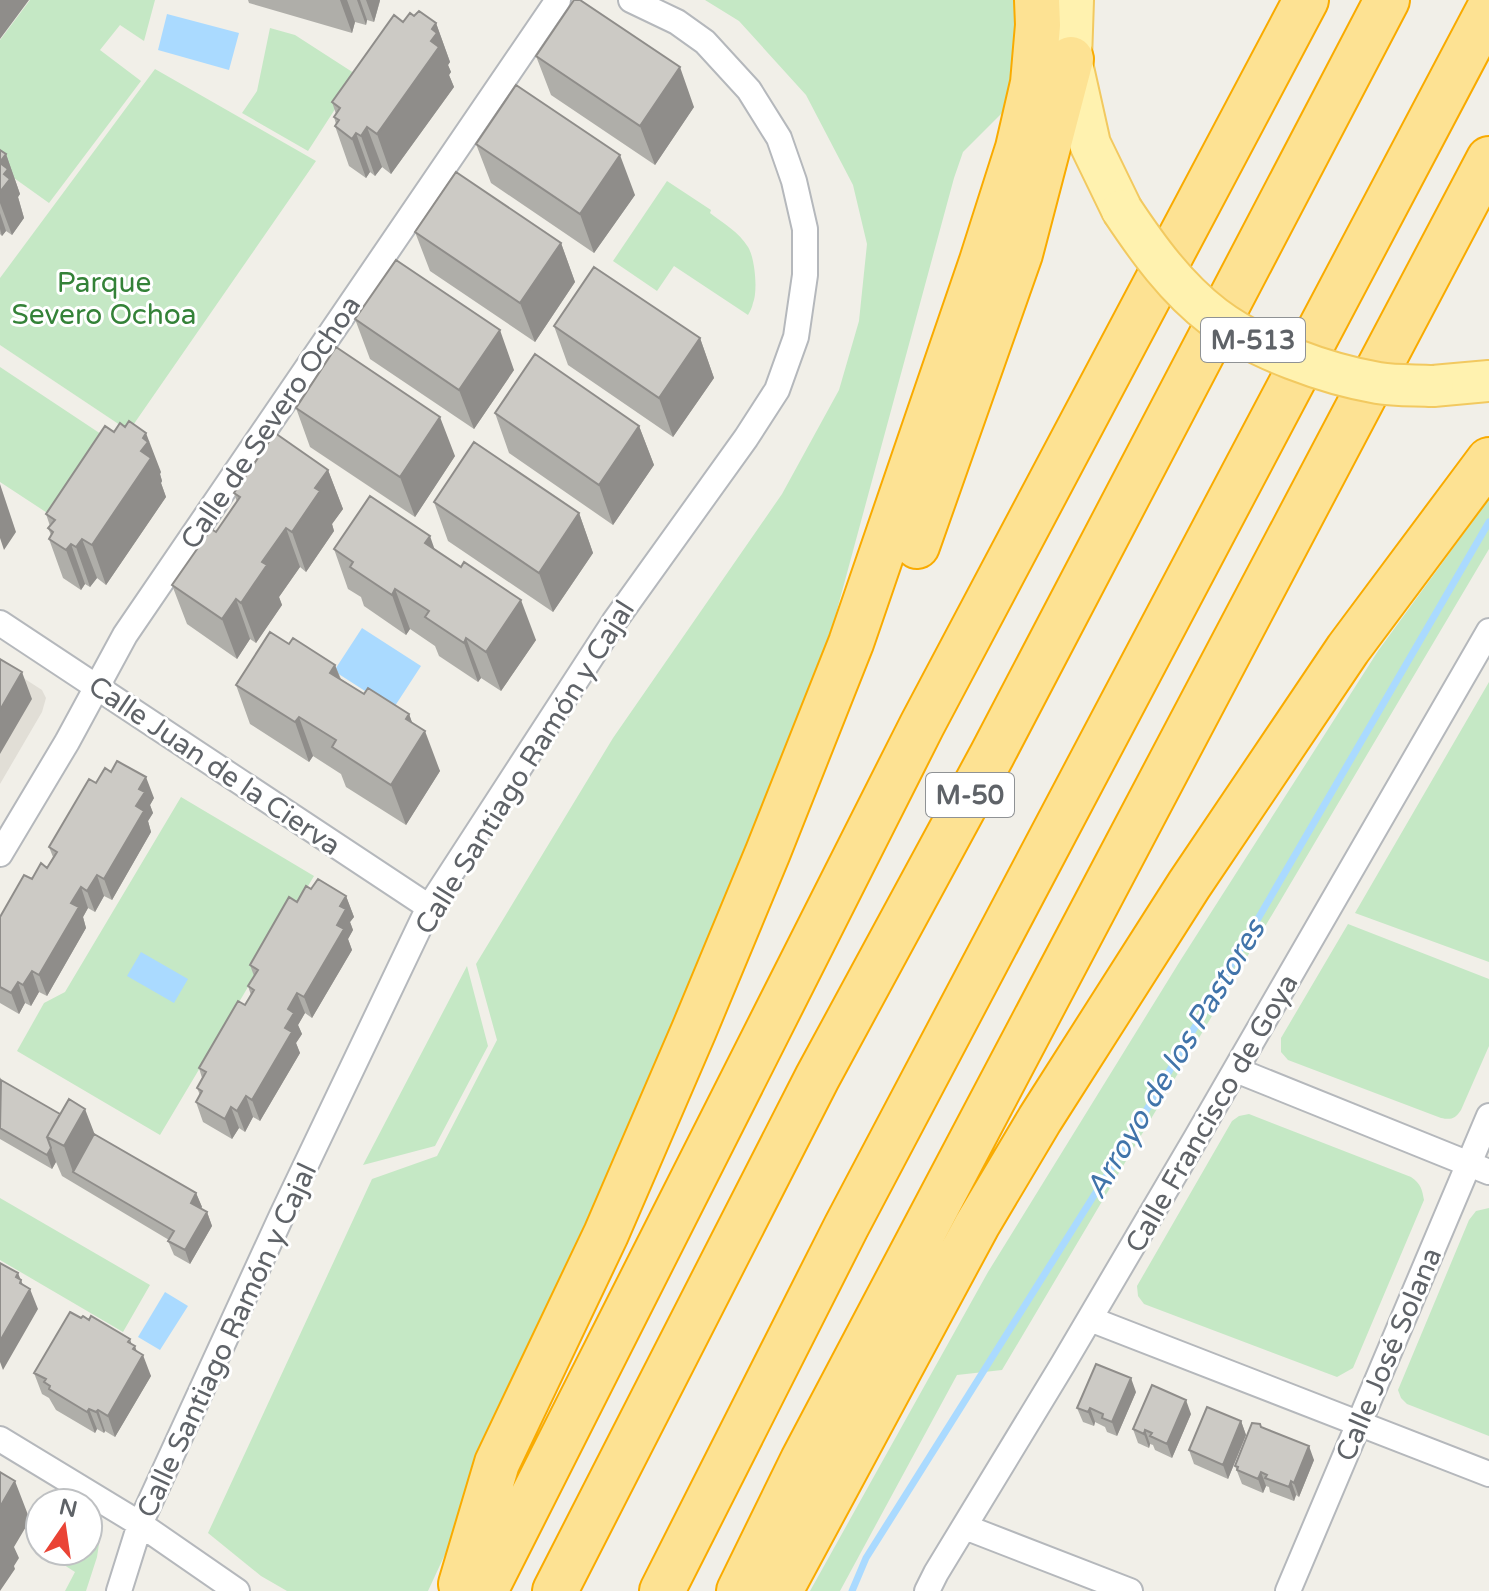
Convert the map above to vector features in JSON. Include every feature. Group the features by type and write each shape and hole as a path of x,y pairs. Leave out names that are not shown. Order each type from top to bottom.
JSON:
{"highway":[{"path":"468,1589 497,1463 606,1234 768,852 851,643 1018,148 1033,83 1037,0"},
{"path":"468,1589 1306,0"},
{"name":"M-50","path":"555,1591 809,1092 992,755 1387,0"},
{"name":"M-50","path":"662,1591 853,1213 1489,9"},
{"path":"468,1589 809,826 890,620 1020,254 1071,59"},
{"path":"739,1591 803,1460 1489,159"},
{"path":"780,1591 977,1225 1040,1119 1189,885 1348,649 1489,460"}],"main road":[{"name":"M-513","path":"1073,0 1071,59 1090,144 1122,210 1148,248 1183,289 1214,317 1267,348 1325,369 1379,383 1433,386 1489,381"}],"street":[{"name":"Calle de Severo Ochoa","path":"0,854 67,742 125,635 558,0"},
{"name":"Calle Santiago Ramón y Cajal","path":"119,1591 140,1524 282,1215 429,907 614,622 754,426 777,390 796,337 805,275 805,229 794,181 779,138 749,90 705,42 677,22 631,0"},
{"name":"Calle Juan de la Cierva","path":"0,623 429,907"},
{"name":"Calle Francisco de Goya","path":"927,1591 1236,1070 1489,631"},
{"path":"1236,1070 1479,1168"},
{"name":"Calle José Solana","path":"1288,1591 1358,1423 1479,1168 1489,1116"},
{"path":"1090,1319 1489,1474"},
{"path":"0,1439 140,1524 237,1591"},
{"path":"965,1527 1130,1591"}],"shaded area":[{"path":"0,663 42,690 46,698 42,712 0,784"}],"green space":[{"path":"30,0 155,0 144,41 120,25 100,50 141,81 49,203 0,168 0,40"},
{"path":"705,0 1027,0 1024,91 963,152 954,178 795,765 556,1315 428,1591 287,1591 261,1576 208,1533 372,1179 437,1156 497,1040 476,964 613,738 782,494 839,390 859,321 867,244 853,185 806,95 739,21"},
{"path":"270,28 295,35 357,75 308,151 242,113 257,91"},
{"name":"Parque Severo Ochoa","path":"155,69 316,161 129,431 0,345 0,278"},
{"path":"667,181 711,210 710,213 735,232 748,247 755,298 748,315 674,266 657,291 613,261"},
{"path":"0,367 110,440 61,522 0,482"},
{"path":"1489,499 1489,549 1002,1370 957,1375 840,1591 810,1591 988,1272 1180,961 1378,651"},
{"path":"1489,682 1489,962 1355,913"},
{"path":"181,797 314,876 160,1135 17,1051 44,1003 65,992"},
{"path":"1348,924 1489,979 1489,1046 1455,1117 1441,1118 1288,1060 1281,1052 1281,1038"},
{"path":"467,966 488,1046 435,1146 363,1165"},
{"path":"1249,1114 1411,1177 1422,1190 1424,1200 1353,1368 1337,1377 1144,1304 1138,1296 1137,1286 1232,1121"},
{"path":"0,1198 150,1285 123,1332 0,1260"},
{"path":"1489,1208 1489,1436 1407,1404 1398,1390 1469,1220 1476,1211"},
{"path":"67,1567 94,1567 86,1591 65,1591 75,1572"}],"water":[{"path":"167,14 239,33 229,70 158,50"},
{"path":"362,628 421,666 393,709 334,671"},
{"path":"141,952 188,979 174,1003 127,976"},
{"path":"165,1292 188,1306 160,1350 138,1337"}],"building":[{"path":"574,0 580,0 680,67 640,126 536,56"},
{"path":"419,11 436,23 432,29 437,33 431,41 439,47 377,134 367,127 361,136 356,133 352,139 335,126 339,120 334,117 340,108 332,102 394,15 403,22 410,13 414,16"},
{"path":"516,85 620,155 580,214 476,144"},
{"path":"0,163 8,169 4,174 10,179 0,192"},
{"path":"456,172 561,243 520,303 415,232"},
{"path":"396,260 500,330 459,390 355,319"},
{"path":"594,267 700,338 659,398 554,326"},
{"path":"336,347 440,417 400,477 296,408"},
{"path":"535,354 639,426 599,485 495,413"},
{"path":"129,421 146,433 143,438 148,442 141,451 151,458 92,545 82,539 76,547 71,544 66,550 49,539 53,532 48,528 55,520 46,514 105,426 114,432 120,423 125,427"},
{"path":"275,433 328,470 315,488 320,491 292,532 286,528 262,562 267,565 241,603 236,599 222,619 172,585 211,529 216,532 240,497 234,493"},
{"path":"474,442 579,513 539,573 434,502"},
{"path":"370,496 430,536 425,543 461,567 464,562 521,600 486,652 466,638 464,643 425,617 429,611 395,589 392,595 350,567 353,562 334,549"},
{"path":"270,632 289,644 293,638 335,665 330,673 364,694 368,688 409,714 406,719 425,731 391,785 332,747 336,740 299,717 295,722 236,685"},
{"path":"0,659 22,672 0,710"},
{"path":"117,761 146,777 139,789 145,792 136,806 144,811 104,879 97,875 87,891 81,887 71,903 79,907 39,975 32,971 23,985 18,982 11,993 0,987 0,917 24,875 32,879 41,863 47,868 57,852 49,847 89,779 96,783 105,768 111,772"},
{"path":"318,879 346,896 340,906 346,909 337,925 344,929 304,997 297,993 288,1009 294,1013 285,1028 292,1032 252,1100 246,1096 237,1111 231,1107 225,1119 196,1102 202,1091 197,1088 206,1072 199,1068 238,1001 245,1005 254,990 248,986 258,970 250,965 289,897 297,902 306,886 311,889"},
{"path":"1,1080 60,1114 47,1137 51,1148 47,1155 0,1128"},
{"path":"69,1099 85,1109 64,1146 47,1137"},
{"path":"94,1134 196,1193 191,1203 207,1212 185,1250 168,1241 174,1231 73,1172"},
{"path":"0,1263 18,1273 16,1277 21,1280 20,1283 30,1289 0,1341"},
{"path":"70,1312 89,1320 91,1316 130,1339 128,1342 135,1346 133,1349 143,1355 108,1416 98,1410 89,1409 87,1412 49,1389 50,1386 44,1382 46,1379 34,1373"},
{"path":"1096,1364 1131,1378 1112,1422 1090,1408 1088,1412 1077,1408"},
{"path":"1152,1385 1186,1400 1167,1444 1150,1436 1152,1433 1145,1430 1144,1434 1133,1429"},
{"path":"1207,1407 1241,1421 1223,1465 1189,1450"},
{"path":"1252,1423 1309,1446 1294,1483 1291,1481 1289,1487 1265,1478 1267,1475 1261,1472 1258,1479 1237,1470 1235,1466"},
{"path":"0,1472 15,1481 0,1507"}],"waterway":[{"name":"Arroyo de los Pastores","path":"852,1591 866,1558 1132,1135 1489,522"}]}
